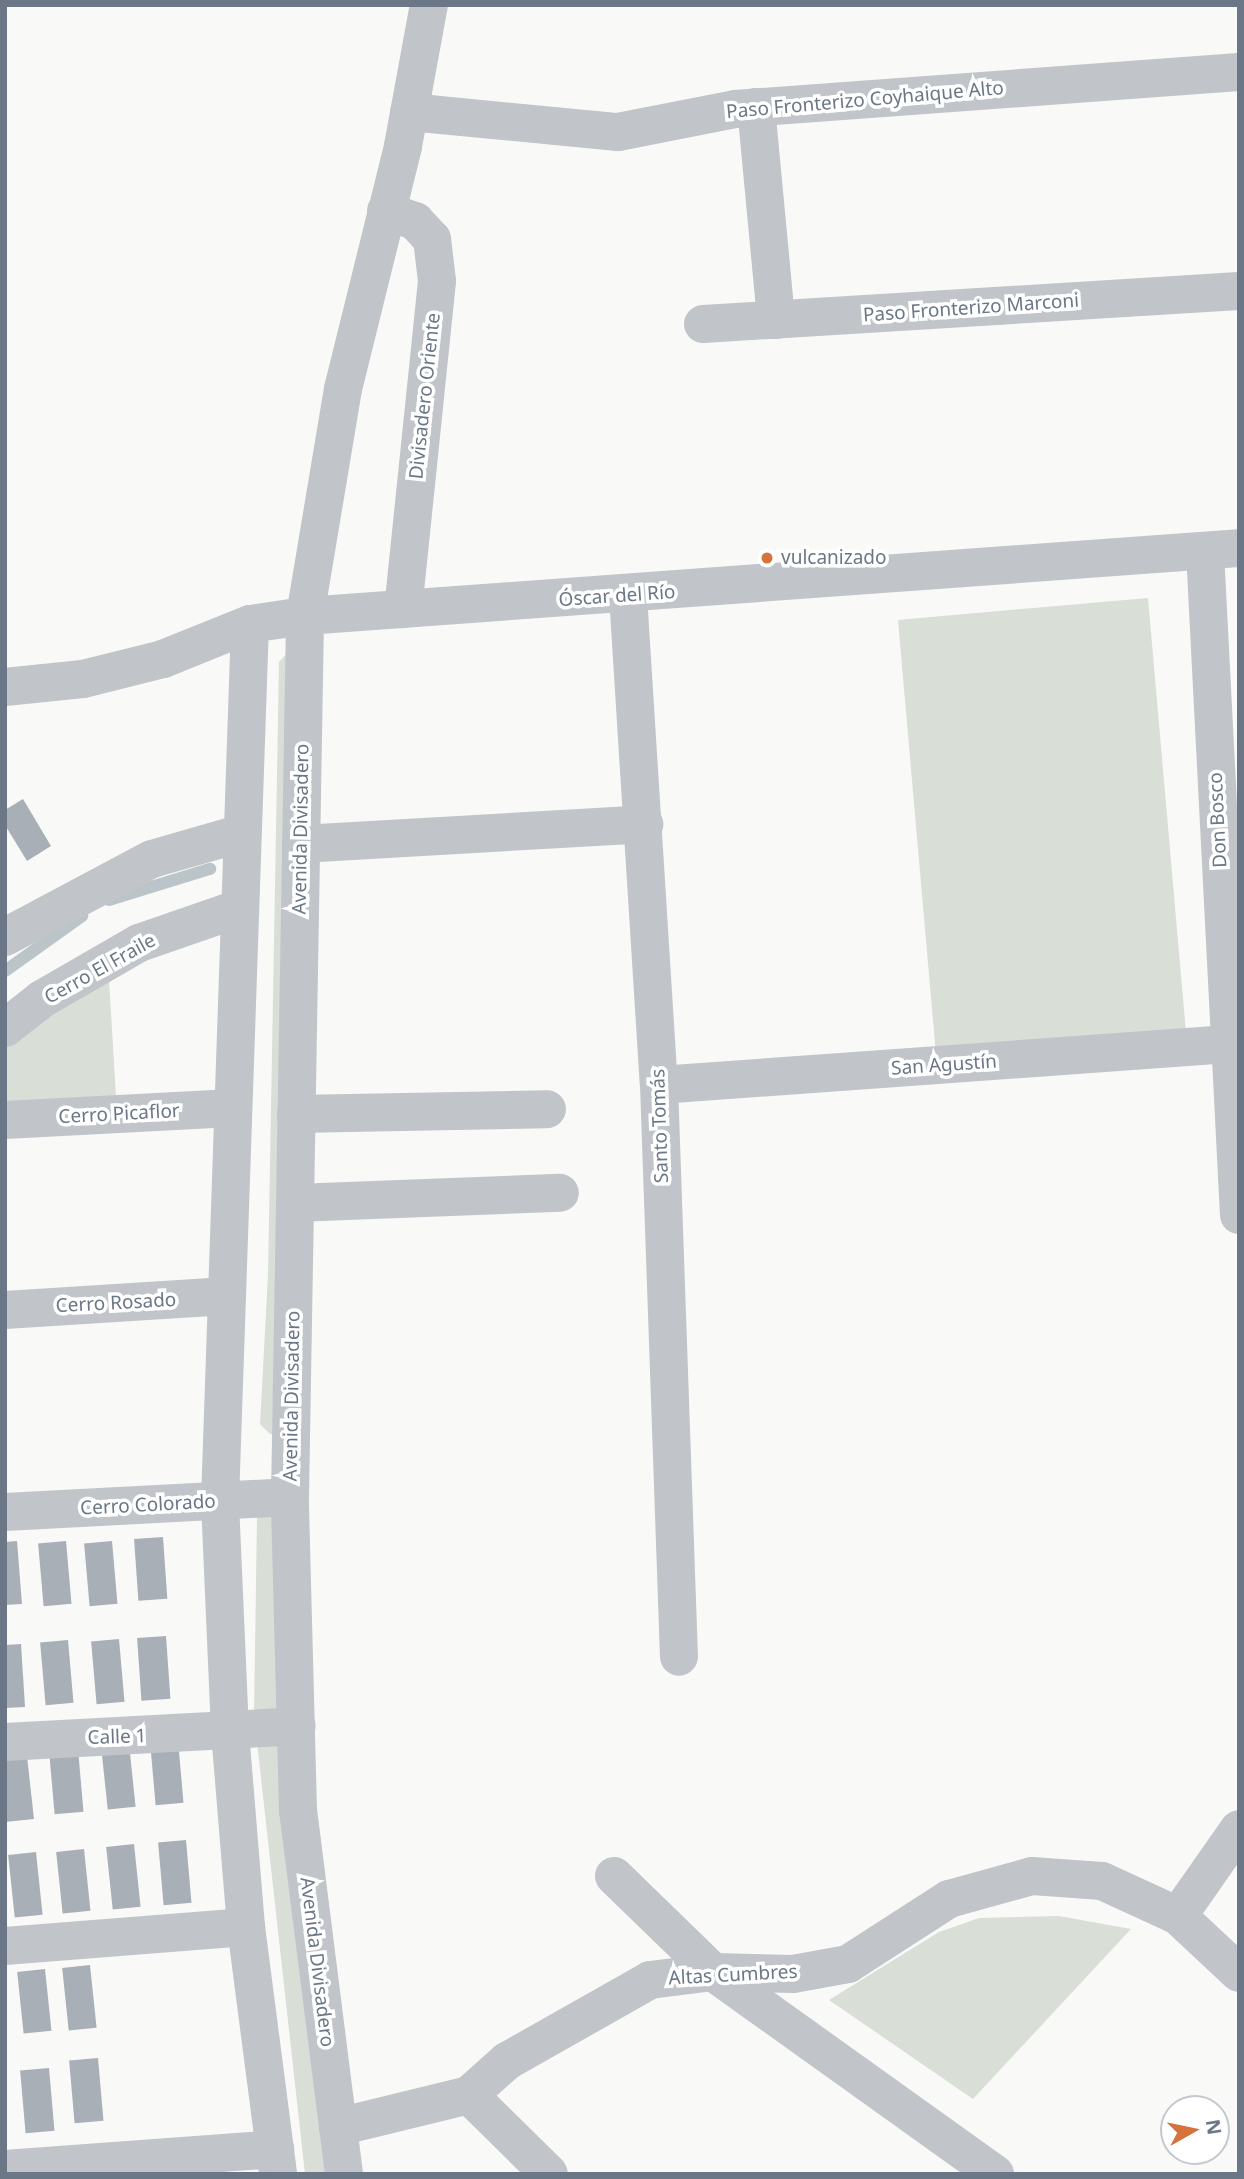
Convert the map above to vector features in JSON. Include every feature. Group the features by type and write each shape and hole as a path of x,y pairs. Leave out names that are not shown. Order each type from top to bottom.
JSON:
{"street":[{"path":"305,616 343,389 409,112 429,5"},
{"name":"Paso Fronterizo Coyhaique Alto","path":"409,112 618,132 756,107 1239,72"},
{"path":"756,107 776,320"},
{"name":"Divisadero Oriente","path":"386,211 415,221 432,239 437,281 403,608"},
{"name":"Paso Fronterizo Marconi","path":"703,324 1239,291"},
{"name":"Óscar del Río","path":"5,687 83,678 163,659 250,624 305,616 628,596 1222,550"},
{"name":"Don Bosco","path":"1222,550 1231,922 1229,1044 1239,1215"},
{"name":"Santo Tomás","path":"628,596 645,824 659,1085 679,1657"},
{"name":"Avenida Divisadero","path":"305,616 290,1497 298,1811 344,2174"},
{"path":"5,2169 276,2161 246,1927 230,1732 220,1502 250,624"},
{"path":"301,844 645,824"},
{"path":"11,929 152,859 242,833"},
{"name":"Cerro El Fraile","path":"5,1028 42,999 139,943 240,908"},
{"name":"San Agustín","path":"659,1085 1229,1044"},
{"name":"Cerro Picaflor","path":"5,1120 233,1108"},
{"path":"296,1114 547,1109"},
{"path":"295,1203 560,1193"},
{"name":"Cerro Rosado","path":"5,1310 227,1296"},
{"name":"Cerro Colorado","path":"5,1512 290,1497"},
{"name":"Calle 1","path":"5,1742 230,1732 297,1726"},
{"path":"1178,1916 1239,1829"},
{"path":"614,1876 713,1972 995,2174"},
{"name":"Altas Cumbres","path":"338,2127 469,2095 508,2061 650,1980 713,1972 793,1974 848,1964 949,1899 1032,1876 1102,1881 1178,1916 1239,1973"},
{"path":"5,1946 246,1927"},
{"path":"469,2095 550,2174"}],"shaded area":[{"path":"1148,598 1186,1037 936,1059 898,620"},
{"path":"289,651 278,1434 270,1434 260,1424 268,1275 279,662"},
{"path":"109,980 116,1096 5,1103 5,1049 54,1006"},
{"path":"274,1509 325,2174 305,2174 254,1715 257,1517"},
{"path":"1059,1916 1131,1929 973,2099 829,2000 939,1932 979,1918"}],"building":[{"path":"23,799 51,846 27,861 5,825 5,810"},
{"path":"163,1537 167,1599 138,1601 134,1539"},
{"path":"17,1541 22,1604 5,1605 5,1542"},
{"path":"66,1541 71,1604 44,1606 38,1543"},
{"path":"112,1541 117,1604 90,1606 84,1543"},
{"path":"166,1636 170,1699 141,1701 137,1638"},
{"path":"119,1639 124,1702 97,1704 91,1641"},
{"path":"68,1640 73,1703 46,1705 40,1642"},
{"path":"21,1644 25,1707 5,1708 5,1645"},
{"path":"178,1740 183,1803 156,1805 150,1742"},
{"path":"129,1744 136,1807 108,1810 101,1747"},
{"path":"78,1749 83,1812 55,1814 49,1752"},
{"path":"27,1756 34,1819 5,1822 5,1759"},
{"path":"186,1840 191,1903 164,1905 158,1842"},
{"path":"134,1844 141,1907 113,1910 106,1847"},
{"path":"84,1849 90,1911 63,1914 56,1852"},
{"path":"36,1852 43,1915 15,1918 8,1855"},
{"path":"90,1965 97,2028 69,2031 62,1968"},
{"path":"45,1969 51,2031 24,2034 17,1972"},
{"path":"98,2058 103,2121 75,2123 69,2061"},
{"path":"49,2068 54,2131 26,2133 20,2071"}],"waterway":[{"path":"109,900 210,869"},
{"path":"5,971 82,916"}],"place":[{"name":"vulcanizado","path":"767,558"}]}
